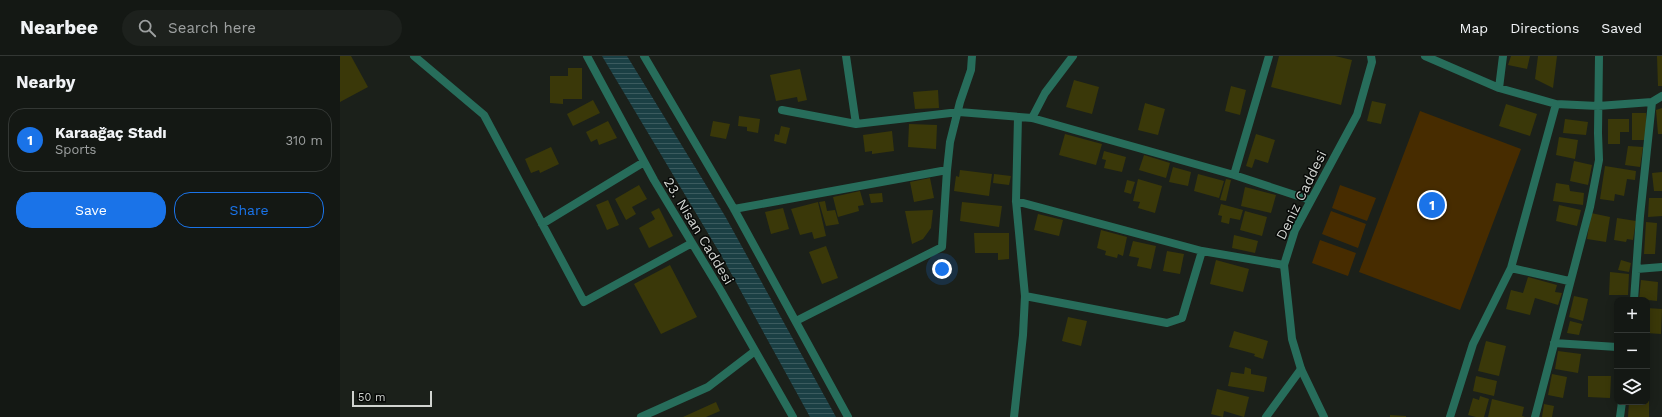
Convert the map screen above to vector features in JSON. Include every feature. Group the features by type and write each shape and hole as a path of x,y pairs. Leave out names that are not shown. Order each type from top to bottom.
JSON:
{"street":[{"path":"414,56 484,114 584,302 692,243"},
{"name":"23. Nisan Caddesi","path":"587,56 644,162 793,417"},
{"path":"644,56 734,209 848,417"},
{"path":"846,56 856,124"},
{"path":"796,321 942,247 950,142 959,112 960,102 971,70 972,56"},
{"path":"1032,118 1045,93 1073,56"},
{"path":"1234,174 1269,56"},
{"name":"Deniz Caddesi","path":"1324,417 1301,369 1292,339 1284,265 1295,230 1357,115 1372,62 1371,56"},
{"path":"1426,56 1499,88 1556,104 1598,106 1652,102 1662,96"},
{"path":"1499,88 1502,56"},
{"path":"1535,417 1569,281 1590,207 1599,160 1599,56"},
{"path":"1634,297 1640,216 1652,102"},
{"path":"1450,417 1473,344 1511,268 1556,104"},
{"path":"782,110 856,124 959,112 1032,118 1234,174 1310,200"},
{"path":"1014,417 1023,335 1025,296 1016,201 1018,117"},
{"path":"542,224 644,162"},
{"path":"734,209 947,170"},
{"path":"1016,201 1202,251 1284,265"},
{"path":"1025,296 1167,322 1182,318 1202,251"},
{"path":"1637,269 1662,267"},
{"path":"1511,268 1569,281"},
{"path":"1554,343 1614,347"},
{"path":"641,417 708,387 755,352"},
{"path":"1266,417 1301,369"},
{"path":"1620,417 1622,405"}],"shaded area":[{"path":"1420,111 1521,149 1460,310 1359,272"},
{"path":"1340,185 1376,198 1367,221 1332,208"},
{"path":"1331,211 1366,224 1358,248 1322,234"},
{"path":"1320,240 1356,253 1348,276 1312,263"}],"water":[{"path":"602,56 627,56 725,216 836,417 810,417 721,255"}],"building":[{"path":"340,56 351,56 368,87 340,102"},
{"path":"1279,56 1335,56 1352,60 1341,105 1271,87"},
{"path":"1511,56 1530,56 1527,69 1508,65"},
{"path":"1538,56 1557,56 1553,88 1535,79"},
{"path":"1657,56 1662,56 1662,86 1658,86"},
{"path":"568,68 582,68 582,99 563,99 563,104 550,103 550,76 568,76"},
{"path":"800,69 807,100 798,102 797,97 776,101 770,75"},
{"path":"1074,80 1099,87 1092,114 1066,107"},
{"path":"1231,86 1246,90 1240,115 1225,111"},
{"path":"938,90 939,108 915,109 913,92"},
{"path":"593,100 600,113 573,126 567,114"},
{"path":"1372,101 1386,104 1381,124 1367,121"},
{"path":"1145,103 1165,109 1158,135 1138,130"},
{"path":"1506,104 1537,114 1530,136 1499,126"},
{"path":"1662,108 1662,134 1658,134 1656,110"},
{"path":"1632,113 1646,113 1646,140 1632,140"},
{"path":"739,116 760,119 758,133 747,131 747,127 738,126"},
{"path":"1565,119 1588,122 1586,135 1563,133"},
{"path":"1608,119 1629,119 1629,132 1620,132 1620,144 1608,144"},
{"path":"608,121 617,138 599,145 597,139 591,142 586,132"},
{"path":"713,121 730,124 726,139 710,136"},
{"path":"909,124 937,125 936,149 908,147"},
{"path":"781,126 790,128 786,144 774,141 775,134 779,135"},
{"path":"892,131 894,151 872,154 872,151 865,152 863,135"},
{"path":"1065,134 1102,144 1096,165 1059,155"},
{"path":"1256,134 1275,140 1268,163 1255,159 1252,168 1246,166"},
{"path":"1559,137 1578,140 1575,159 1556,155"},
{"path":"1628,146 1643,147 1640,167 1625,165"},
{"path":"551,147 559,164 540,173 539,170 531,173 525,159"},
{"path":"1104,151 1126,157 1122,172 1104,168 1106,160 1102,159"},
{"path":"1144,155 1170,163 1166,178 1139,170"},
{"path":"1574,161 1592,165 1588,185 1570,181"},
{"path":"1605,166 1636,171 1635,180 1627,179 1624,196 1615,194 1614,201 1600,199"},
{"path":"1173,167 1191,172 1188,186 1169,182"},
{"path":"960,170 992,174 989,196 954,191 956,176 959,177"},
{"path":"1662,172 1662,191 1654,191 1652,173"},
{"path":"994,174 1011,176 1009,185 993,183"},
{"path":"1198,174 1224,181 1219,198 1194,191"},
{"path":"930,178 934,198 914,202 910,182"},
{"path":"1138,179 1162,186 1155,213 1138,208 1140,202 1133,201"},
{"path":"1226,179 1231,180 1226,201 1220,200"},
{"path":"1127,180 1135,182 1131,194 1124,192"},
{"path":"1556,183 1569,185 1570,191 1584,193 1583,205 1553,201"},
{"path":"639,185 647,199 632,207 636,214 626,220 615,199"},
{"path":"1245,187 1276,195 1271,213 1241,206"},
{"path":"860,191 864,205 858,206 859,211 838,217 833,197"},
{"path":"882,193 883,202 871,203 869,194"},
{"path":"1649,198 1662,198 1662,216 1648,217"},
{"path":"608,200 619,225 607,230 596,205"},
{"path":"825,201 827,211 835,210 839,224 826,226 819,202"},
{"path":"818,202 826,236 814,239 812,232 800,235 791,209"},
{"path":"962,202 1002,206 999,227 960,221"},
{"path":"1221,204 1243,210 1240,220 1230,218 1229,224 1221,222 1222,216 1218,215"},
{"path":"1559,205 1581,210 1577,226 1556,221"},
{"path":"659,208 673,236 649,248 639,228 655,219 651,212"},
{"path":"783,208 789,229 771,234 765,212"},
{"path":"933,210 931,228 923,239 912,244 905,211"},
{"path":"1245,211 1267,217 1262,236 1240,230"},
{"path":"1591,213 1610,217 1606,242 1587,239"},
{"path":"1038,214 1063,220 1059,236 1034,230"},
{"path":"1617,218 1636,221 1633,240 1627,239 1626,242 1614,240"},
{"path":"1646,222 1657,223 1655,254 1644,254"},
{"path":"1101,230 1127,237 1123,256 1118,254 1117,258 1105,255 1106,251 1097,248"},
{"path":"974,233 1009,233 1009,259 998,260 998,253 975,253"},
{"path":"1234,235 1258,241 1255,253 1232,248"},
{"path":"1133,241 1156,246 1151,269 1137,266 1139,258 1129,256"},
{"path":"826,246 838,278 822,284 809,252"},
{"path":"1167,251 1184,254 1180,274 1163,271"},
{"path":"1216,260 1249,269 1243,292 1210,284"},
{"path":"1621,260 1631,263 1629,272 1618,270"},
{"path":"670,265 697,317 661,334 634,284"},
{"path":"1610,272 1629,274 1628,295 1609,295"},
{"path":"1528,277 1557,285 1555,292 1562,293 1558,305 1535,298 1530,315 1506,309 1511,290 1523,293"},
{"path":"1641,280 1658,282 1657,301 1650,300 1650,297 1639,297"},
{"path":"1574,296 1588,299 1583,321 1569,317"},
{"path":"1650,308 1662,309 1661,334 1650,333"},
{"path":"1068,317 1087,321 1081,346 1062,341"},
{"path":"1570,321 1582,324 1579,335 1567,333"},
{"path":"1234,331 1268,341 1263,359 1254,356 1255,354 1229,347"},
{"path":"1486,341 1506,346 1499,376 1478,371"},
{"path":"1558,351 1581,354 1578,373 1555,369"},
{"path":"1245,367 1251,369 1251,374 1267,377 1264,392 1228,386 1231,372 1244,374"},
{"path":"1552,374 1567,377 1563,398 1548,395"},
{"path":"1476,376 1497,381 1494,396 1473,391"},
{"path":"1588,376 1611,376 1610,398 1588,397"},
{"path":"1217,389 1249,397 1244,417 1224,411 1223,417 1211,414"},
{"path":"1480,396 1489,399 1484,417 1468,415 1473,398 1479,400"},
{"path":"1492,399 1524,407 1522,416 1525,417 1488,417"},
{"path":"716,402 720,411 706,417 683,417"},
{"path":"1544,404 1554,406 1552,417 1542,417"},
{"path":"1629,405 1649,405 1649,417 1628,417"},
{"path":"1390,415 1406,416 1406,417 1390,417"}],"place":[{"name":"Karaağaç Stadı","path":"1432,205"}]}
